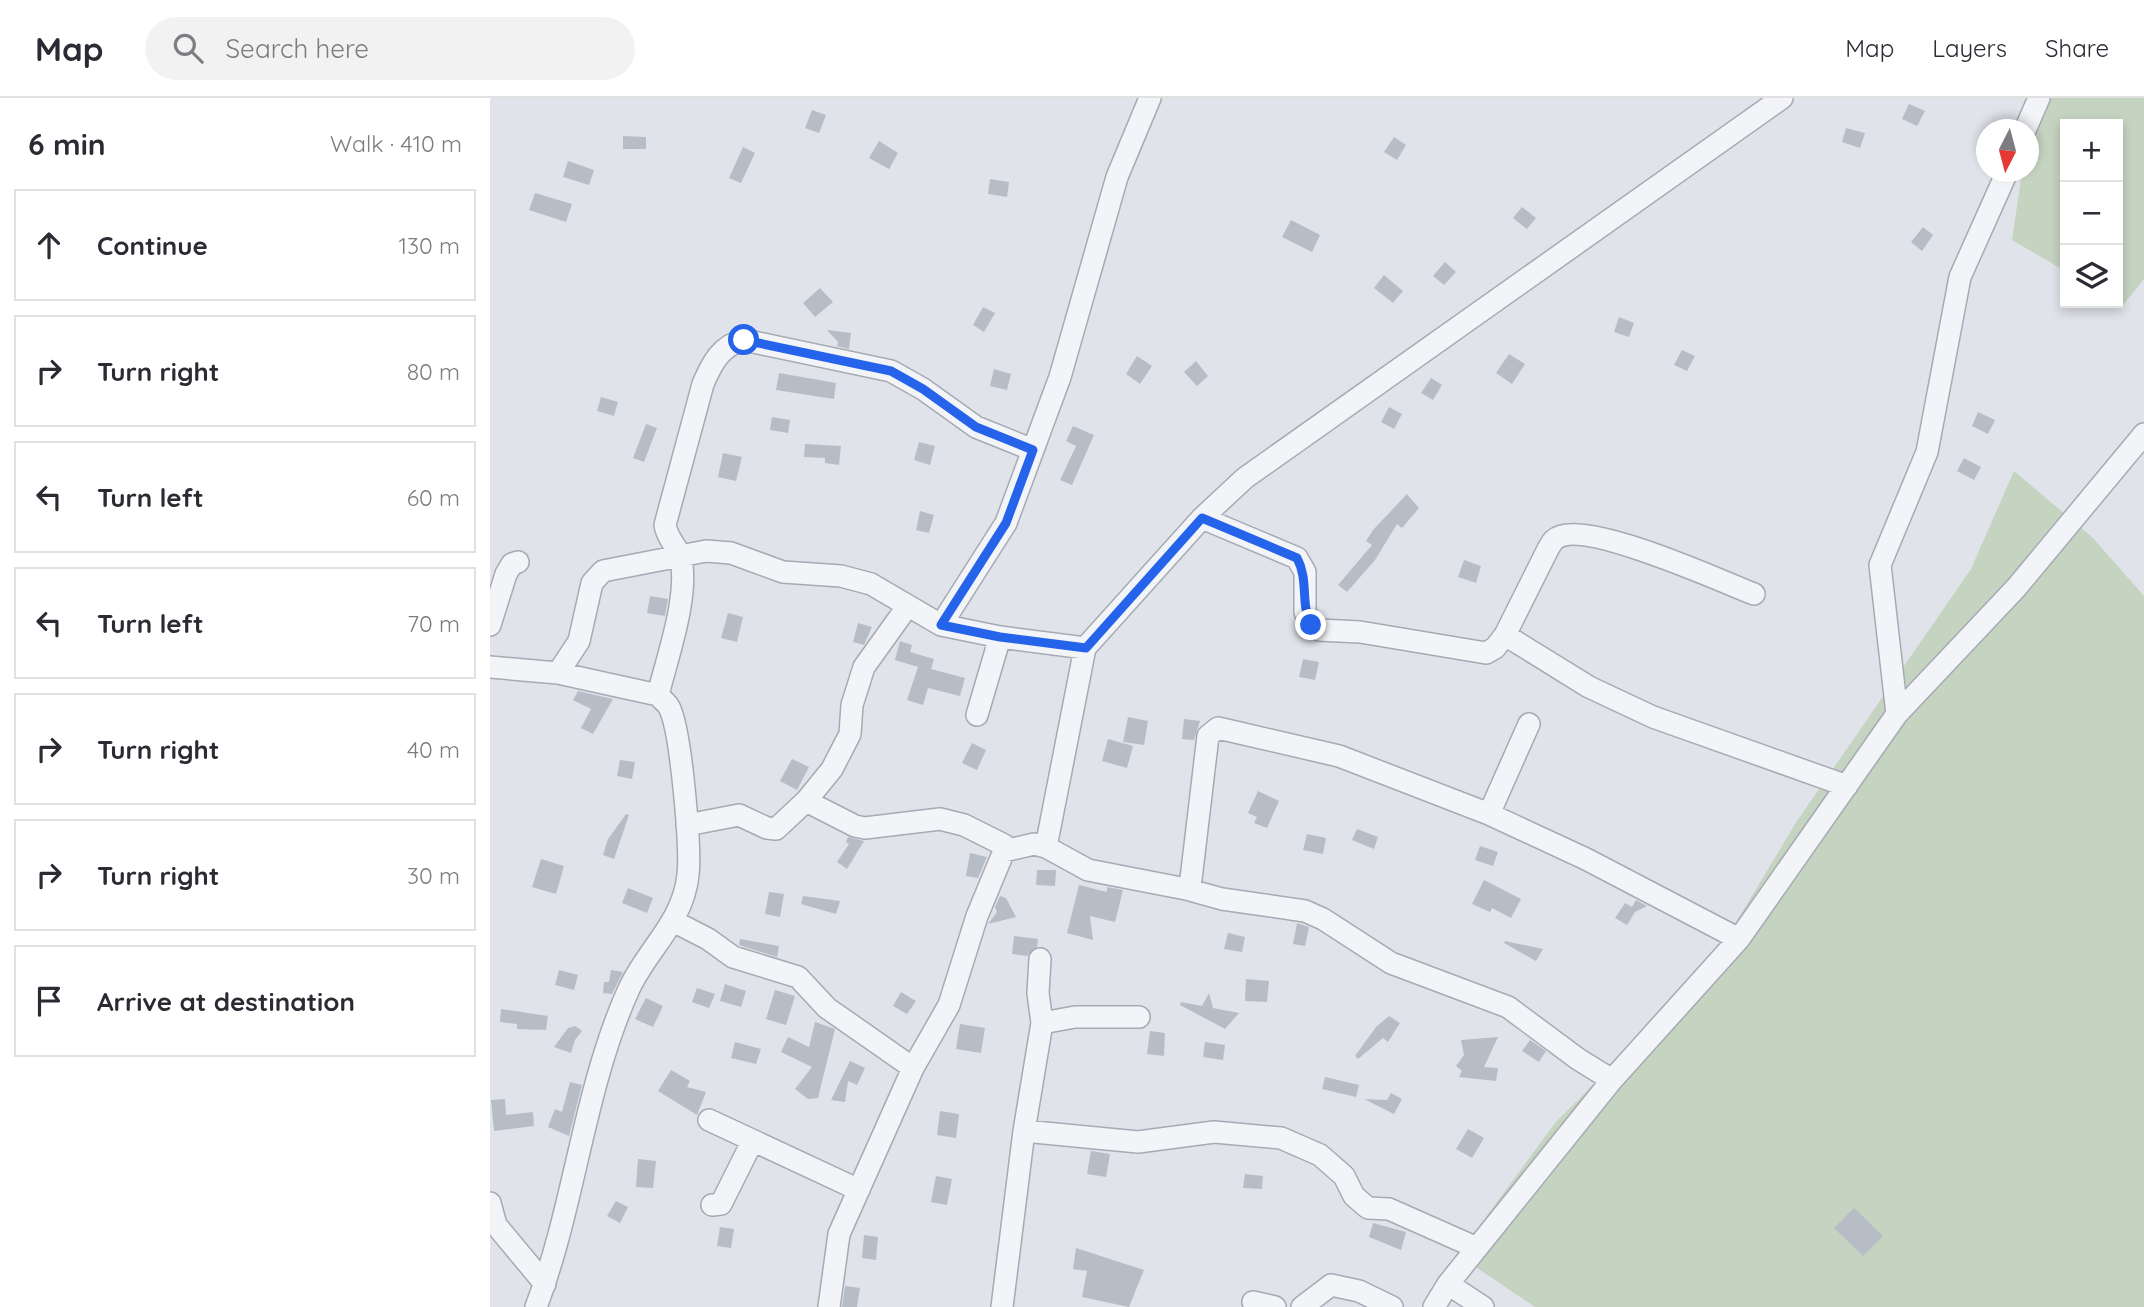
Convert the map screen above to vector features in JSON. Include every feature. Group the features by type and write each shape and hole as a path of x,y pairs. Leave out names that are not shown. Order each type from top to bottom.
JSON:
{"street":[{"path":"941,625 1006,523 1060,377 1116,177 1150,98"},
{"path":"1046,847 1086,648 1202,518 1245,478 1782,98"},
{"path":"2030,119 2039,98"},
{"path":"1897,714 1880,565 1927,452 1960,277 2003,182"},
{"path":"658,695 678,609 681,558 667,536 667,517 703,384 713,362 731,343 744,340 891,371 923,389 976,427 1033,450"},
{"path":"1434,1307 1448,1284 1612,1080 1739,939 1897,714 2016,588 2144,434"},
{"path":"1202,518 1297,558 1305,572 1305,612 1311,625 1319,629 1360,632 1486,653 1505,635 1554,539 1564,536 1587,534 1612,539 1754,594"},
{"path":"558,673 579,641 592,583 603,571 681,558 706,551 719,552 797,575 841,576 871,584 941,625 1000,637 1086,648"},
{"path":"490,625 506,574 512,564 519,562"},
{"path":"687,825 739,815 767,828 776,829 806,801 832,769 850,734 852,705 864,667 907,607"},
{"path":"1505,635 1589,687 1653,717 1847,786"},
{"path":"977,715 1000,637"},
{"path":"490,667 558,673 658,695 670,708 680,757 687,825 688,876 675,922 629,989 603,1061 545,1284 536,1307"},
{"path":"1489,814 1529,724"},
{"path":"1185,889 1191,879 1208,736 1218,728 1339,756 1489,814 1586,859 1739,939"},
{"path":"806,801 827,814 865,828 940,819 964,824 1004,845 949,1005 913,1068 839,1234 829,1307"},
{"path":"1004,851 1024,845 1046,847 1088,870 1222,899 1305,911 1323,919 1391,963 1508,1007 1578,1059 1612,1080"},
{"path":"675,922 708,939 733,957 798,977 827,1008 913,1068"},
{"path":"1006,1306 1024,1131 1042,1023 1038,993 1040,959"},
{"path":"1042,1023 1075,1017 1139,1017"},
{"path":"709,1120 859,1190"},
{"path":"1024,1131 1138,1142 1213,1132 1281,1138 1320,1155 1344,1176 1354,1196 1368,1208 1389,1209 1477,1248"},
{"path":"712,1205 722,1204 752,1142"},
{"path":"490,1203 496,1225 545,1284"},
{"path":"1448,1284 1483,1307"},
{"path":"1302,1307 1331,1285 1360,1291 1392,1307"},
{"path":"1254,1302 1275,1307"}],"green space":[{"path":"2034,98 2144,98 2144,279 2123,305 2123,119 2060,119 2060,268 2012,240 2021,182 2039,182 2039,119 2031,119"},
{"path":"2014,471 2092,537 2144,596 2144,1307 1535,1307 1458,1255 1555,1123 1706,972 1797,821 1971,569"}],"building":[{"path":"1909,104 1925,111 1917,126 1902,119"},
{"path":"812,110 826,115 819,133 805,128"},
{"path":"1846,128 1865,133 1860,148 1842,142"},
{"path":"623,136 646,137 646,149 623,149"},
{"path":"1394,137 1406,145 1397,160 1384,152"},
{"path":"879,141 898,153 889,169 869,158"},
{"path":"743,147 755,153 741,183 729,178"},
{"path":"568,161 594,170 589,185 563,177"},
{"path":"990,179 1009,182 1007,197 988,194"},
{"path":"535,193 572,204 566,222 529,210"},
{"path":"1522,207 1536,218 1527,229 1513,218"},
{"path":"1291,220 1320,235 1312,252 1282,237"},
{"path":"1923,227 1933,235 1922,251 1911,242"},
{"path":"1445,262 1456,272 1444,285 1433,276"},
{"path":"1384,275 1403,291 1393,303 1374,288"},
{"path":"820,288 833,302 815,317 803,303"},
{"path":"983,307 995,313 984,332 973,325"},
{"path":"1619,317 1634,323 1629,337 1614,332"},
{"path":"827,330 851,333 849,349 837,346 838,342"},
{"path":"1682,350 1695,356 1687,371 1674,365"},
{"path":"1509,354 1525,364 1512,384 1496,373"},
{"path":"1137,356 1152,366 1140,384 1126,374"},
{"path":"1196,361 1208,376 1197,386 1184,372"},
{"path":"994,369 1011,374 1007,390 990,386"},
{"path":"779,373 836,383 834,399 776,390"},
{"path":"1431,378 1442,385 1433,400 1421,393"},
{"path":"601,397 618,402 614,416 597,411"},
{"path":"1389,407 1402,414 1394,429 1381,422"},
{"path":"1978,412 1995,420 1988,434 1972,426"},
{"path":"772,417 790,420 788,433 770,430"},
{"path":"646,424 657,428 644,462 633,458"},
{"path":"1073,426 1094,435 1072,485 1060,480 1076,446 1066,441"},
{"path":"919,442 935,446 930,465 914,460"},
{"path":"805,444 841,446 839,465 825,463 825,458 804,457"},
{"path":"723,453 742,457 736,481 718,477"},
{"path":"1964,458 1981,467 1974,480 1957,471"},
{"path":"1407,494 1419,508 1402,528 1397,524 1375,560 1347,592 1338,585 1372,545 1366,541 1373,530"},
{"path":"920,511 934,515 929,533 916,530"},
{"path":"1464,560 1481,566 1476,583 1458,577"},
{"path":"650,596 668,599 665,616 647,613"},
{"path":"728,613 743,617 737,642 721,638"},
{"path":"858,623 872,627 864,645 853,642"},
{"path":"900,641 912,645 910,652 934,659 931,669 965,678 960,696 928,688 923,705 907,700 918,667 895,660"},
{"path":"1303,659 1319,662 1315,680 1299,677"},
{"path":"578,691 613,699 593,734 581,728 591,709 573,700"},
{"path":"1128,717 1148,721 1144,745 1123,742"},
{"path":"1184,719 1200,721 1194,740 1182,739"},
{"path":"1108,739 1133,746 1127,768 1102,761"},
{"path":"972,743 986,750 977,770 962,763"},
{"path":"792,759 809,767 797,790 780,781"},
{"path":"620,760 635,762 632,779 617,776"},
{"path":"1258,791 1279,801 1267,828 1254,823 1257,817 1248,813"},
{"path":"626,814 629,815 614,859 603,855 608,839"},
{"path":"1357,829 1378,837 1374,849 1352,840"},
{"path":"1307,834 1326,838 1323,854 1303,850"},
{"path":"848,837 864,841 847,869 837,862 849,844 846,842"},
{"path":"1480,846 1498,852 1493,866 1475,860"},
{"path":"970,853 987,857 978,878 966,876"},
{"path":"541,859 564,866 556,894 532,887"},
{"path":"1037,870 1056,870 1055,886 1036,885"},
{"path":"1484,880 1521,899 1511,918 1492,908 1490,912 1472,904"},
{"path":"1079,885 1107,892 1107,887 1123,890 1115,922 1090,916 1093,940 1067,933"},
{"path":"628,888 653,898 647,913 622,903"},
{"path":"769,892 784,894 780,917 765,914"},
{"path":"803,896 840,901 836,914 801,904"},
{"path":"1000,896 1006,898 1016,917 988,924 997,912 995,907"},
{"path":"1636,900 1647,906 1635,912 1627,925 1615,918 1625,903 1632,907"},
{"path":"1297,923 1309,927 1305,946 1293,944"},
{"path":"1228,933 1245,937 1242,952 1224,949"},
{"path":"1014,936 1038,939 1037,947 1027,956 1012,954"},
{"path":"740,939 779,946 777,957 739,945"},
{"path":"1505,941 1543,949 1536,961 1504,943"},
{"path":"559,970 578,975 574,990 555,985"},
{"path":"611,970 623,972 612,994 603,993 604,982 609,982"},
{"path":"1246,979 1269,981 1267,1002 1245,1001"},
{"path":"725,984 746,991 741,1007 720,1001"},
{"path":"697,988 715,994 709,1008 692,1002"},
{"path":"775,990 795,996 786,1025 766,1019"},
{"path":"901,992 916,1001 907,1014 893,1006"},
{"path":"1209,993 1213,1008 1239,1013 1225,1029 1180,1005 1181,1002 1202,1006"},
{"path":"646,998 663,1006 653,1027 635,1019"},
{"path":"501,1009 548,1016 546,1030 517,1029 517,1024 500,1022"},
{"path":"1389,1016 1400,1023 1388,1042 1383,1038 1358,1059 1355,1056 1376,1027"},
{"path":"815,1022 835,1029 818,1098 808,1099 795,1089 812,1067 781,1052 788,1037 809,1047"},
{"path":"960,1024 985,1028 981,1053 956,1049"},
{"path":"575,1026 582,1031 575,1040 571,1053 554,1047 568,1028"},
{"path":"1150,1031 1165,1033 1164,1056 1147,1054"},
{"path":"1498,1037 1484,1067 1498,1068 1496,1081 1459,1077 1462,1071 1456,1066 1464,1055 1461,1040"},
{"path":"1530,1040 1546,1051 1539,1062 1522,1051"},
{"path":"735,1042 761,1049 756,1064 731,1058"},
{"path":"1205,1042 1225,1045 1223,1060 1203,1057"},
{"path":"850,1061 865,1068 857,1085 848,1081 845,1102 831,1100"},
{"path":"671,1070 690,1081 687,1087 706,1092 697,1115 658,1091"},
{"path":"1325,1077 1359,1085 1356,1097 1322,1089"},
{"path":"570,1082 582,1085 569,1136 548,1127 555,1109 562,1112"},
{"path":"1391,1093 1402,1099 1394,1114 1364,1099 1387,1100"},
{"path":"505,1099 506,1115 533,1112 534,1126 494,1131 491,1100"},
{"path":"940,1111 959,1114 956,1138 937,1135"},
{"path":"1468,1129 1484,1138 1472,1158 1456,1149"},
{"path":"1091,1151 1110,1154 1106,1177 1087,1174"},
{"path":"638,1159 656,1161 653,1188 636,1187"},
{"path":"1245,1174 1263,1176 1262,1189 1243,1188"},
{"path":"936,1176 952,1179 947,1205 931,1202"},
{"path":"616,1201 628,1207 620,1223 607,1216"},
{"path":"1854,1208 1883,1236 1863,1256 1834,1228"},
{"path":"1373,1223 1406,1232 1401,1250 1369,1237"},
{"path":"720,1227 734,1229 731,1248 717,1246"},
{"path":"864,1235 878,1237 876,1260 862,1258"},
{"path":"1076,1248 1144,1270 1129,1307 1082,1297 1087,1271 1073,1269"},
{"path":"845,1286 860,1288 857,1307 842,1307"}],"route":[{"path":"744,340 891,371 923,389 976,427 1033,450 1006,523 941,625 1000,637 1086,648 1202,518 1297,558 1305,572 1305,612 1311,625"}]}
